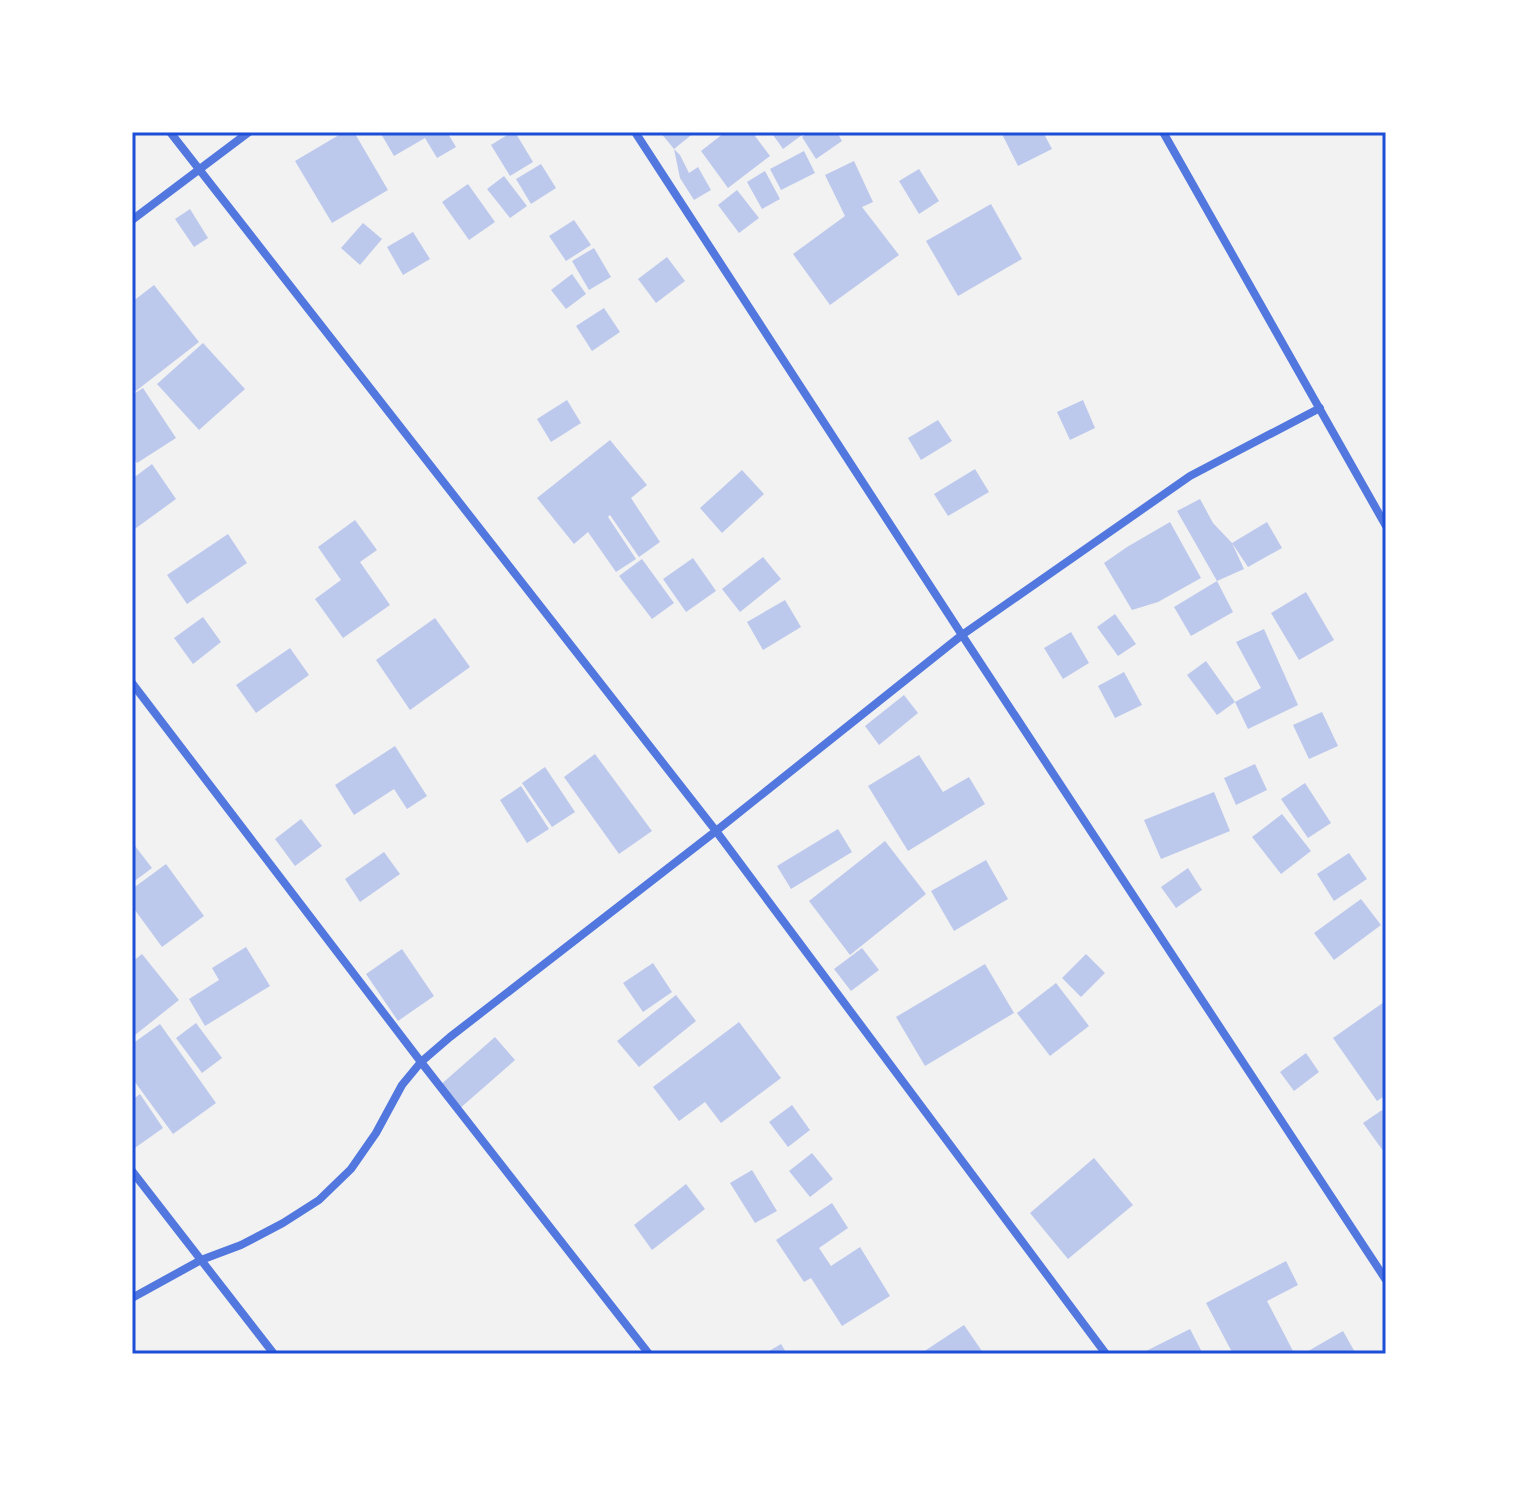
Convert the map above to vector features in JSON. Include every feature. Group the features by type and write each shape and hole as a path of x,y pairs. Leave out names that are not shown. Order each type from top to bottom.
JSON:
{"street":[{"path":"170,132 716,831 1106,1354"},
{"path":"132,220 249,132"},
{"path":"635,132 1386,1280"},
{"path":"1163,132 1386,526"},
{"path":"132,1298 201,1260 241,1245 283,1223 319,1200 351,1169 376,1133 402,1085 421,1062 450,1037 962,635 1190,476 1320,408"},
{"path":"132,683 649,1354"},
{"path":"132,1171 274,1354"}],"building":[{"path":"344,132 354,132 388,190 332,223 295,161"},
{"path":"380,132 447,132 456,147 437,158 425,138 394,156"},
{"path":"515,132 533,162 510,176 491,145"},
{"path":"660,132 695,132 674,149"},
{"path":"723,132 759,132 755,136 770,156 728,188 701,151"},
{"path":"771,132 806,132 783,149"},
{"path":"808,132 837,132 842,141 816,159 802,137"},
{"path":"1001,132 1043,132 1052,149 1018,166"},
{"path":"674,149 689,173 698,167 711,190 694,200 680,178"},
{"path":"804,151 815,173 781,190 770,169"},
{"path":"854,161 873,202 862,207 899,255 830,305 793,254 845,216 825,175"},
{"path":"541,164 556,188 531,204 516,179"},
{"path":"919,169 939,201 919,214 899,181"},
{"path":"765,171 780,199 762,209 747,182"},
{"path":"504,176 527,206 510,218 487,189"},
{"path":"468,184 495,222 469,240 442,202"},
{"path":"737,190 759,218 739,233 718,205"},
{"path":"991,204 1022,259 958,296 926,241"},
{"path":"190,209 208,238 194,247 175,219"},
{"path":"574,220 591,245 566,261 549,236"},
{"path":"363,223 382,239 360,265 341,248"},
{"path":"413,232 430,259 403,275 387,247"},
{"path":"594,248 611,277 589,290 572,261"},
{"path":"667,257 685,281 656,303 638,279"},
{"path":"572,274 586,294 566,309 551,290"},
{"path":"154,285 199,342 132,394 132,302"},
{"path":"604,308 620,332 592,351 576,326"},
{"path":"203,343 245,389 199,430 157,384"},
{"path":"143,388 176,438 137,463 132,456 132,395"},
{"path":"567,400 581,423 551,442 537,419"},
{"path":"1083,400 1095,428 1070,440 1057,412"},
{"path":"938,420 952,441 921,460 908,438"},
{"path":"610,440 647,485 631,498 660,542 639,557 610,515 608,517 636,559 616,572 588,532 574,544 537,498"},
{"path":"152,464 176,499 132,531 132,479"},
{"path":"975,469 989,492 948,516 934,494"},
{"path":"742,470 764,494 722,533 700,508"},
{"path":"1200,499 1213,523 1232,543 1244,569 1217,581 1177,511"},
{"path":"355,520 377,550 360,562 390,605 343,638 315,599 341,580 318,547"},
{"path":"1170,522 1201,578 1158,602 1132,610 1104,563"},
{"path":"1267,522 1282,548 1248,567 1232,543"},
{"path":"228,534 247,563 187,604 167,575"},
{"path":"763,557 781,579 740,612 722,589"},
{"path":"693,558 716,591 686,612 663,579"},
{"path":"642,559 674,603 652,619 619,576"},
{"path":"1217,581 1233,612 1191,636 1174,607"},
{"path":"1306,592 1334,640 1299,660 1271,613"},
{"path":"785,600 801,627 763,650 747,622"},
{"path":"1115,614 1136,644 1118,656 1097,627"},
{"path":"203,617 221,642 193,664 174,638"},
{"path":"435,618 470,667 410,710 376,660"},
{"path":"1264,629 1298,705 1248,729 1235,702 1261,688 1236,642"},
{"path":"1071,632 1089,663 1063,679 1044,648"},
{"path":"290,648 309,675 256,713 236,685"},
{"path":"1206,661 1235,702 1217,715 1187,675"},
{"path":"1124,672 1142,705 1115,718 1098,686"},
{"path":"904,695 918,713 879,745 865,726"},
{"path":"1322,712 1338,746 1309,759 1293,725"},
{"path":"395,746 427,796 407,809 394,789 354,815 335,785"},
{"path":"595,754 652,831 619,854 564,777"},
{"path":"919,755 943,792 969,777 985,804 908,851 868,786"},
{"path":"1255,764 1267,790 1236,805 1224,778"},
{"path":"545,767 575,812 552,827 522,783"},
{"path":"1305,783 1331,823 1308,838 1281,799"},
{"path":"521,786 549,829 527,843 500,800"},
{"path":"1214,792 1230,831 1161,859 1144,820"},
{"path":"1282,814 1311,851 1281,874 1252,837"},
{"path":"301,819 322,846 295,866 275,839"},
{"path":"838,829 852,852 791,889 777,866"},
{"path":"885,841 926,894 850,955 809,901"},
{"path":"132,842 152,868 132,883"},
{"path":"384,852 400,874 360,902 345,879"},
{"path":"1349,853 1367,879 1334,901 1317,874"},
{"path":"986,860 1008,899 954,931 931,891"},
{"path":"166,864 204,916 162,947 132,906 132,889"},
{"path":"1188,868 1202,890 1176,908 1161,887"},
{"path":"1361,899 1381,925 1334,960 1314,933"},
{"path":"246,947 270,986 205,1026 189,999 219,980 212,968"},
{"path":"862,948 879,970 851,991 834,969"},
{"path":"402,949 434,996 398,1021 366,974"},
{"path":"142,954 179,1000 135,1035 132,1031 132,962"},
{"path":"1086,954 1105,973 1081,997 1062,978"},
{"path":"653,963 672,992 643,1012 623,983"},
{"path":"985,964 1014,1013 925,1066 896,1017"},
{"path":"1056,983 1089,1026 1050,1056 1017,1013"},
{"path":"676,995 696,1021 639,1067 617,1041"},
{"path":"1384,1002 1386,1095 1377,1101 1333,1038"},
{"path":"739,1022 781,1078 721,1123 705,1102 679,1121 653,1087"},
{"path":"196,1023 222,1058 202,1073 176,1038"},
{"path":"160,1024 216,1103 173,1134 132,1078 132,1044"},
{"path":"495,1037 515,1060 458,1110 438,1087"},
{"path":"1306,1053 1319,1072 1294,1091 1280,1072"},
{"path":"140,1094 163,1128 132,1150 132,1100"},
{"path":"792,1105 810,1130 788,1147 769,1122"},
{"path":"1382,1110 1386,1115 1386,1155 1363,1123"},
{"path":"812,1153 833,1179 810,1197 789,1171"},
{"path":"1094,1158 1133,1205 1068,1259 1030,1213"},
{"path":"752,1170 777,1211 755,1223 730,1183"},
{"path":"686,1184 705,1209 652,1250 634,1225"},
{"path":"832,1203 848,1228 819,1248 831,1266 860,1247 890,1296 842,1326 811,1278 804,1282 776,1240"},
{"path":"1286,1261 1298,1285 1267,1301 1293,1351 1287,1354 1233,1354 1206,1303"},
{"path":"964,1325 984,1354 920,1354"},
{"path":"1190,1329 1203,1354 1140,1354"},
{"path":"1343,1331 1356,1354 1303,1354"},
{"path":"781,1344 787,1354 764,1354"}]}
